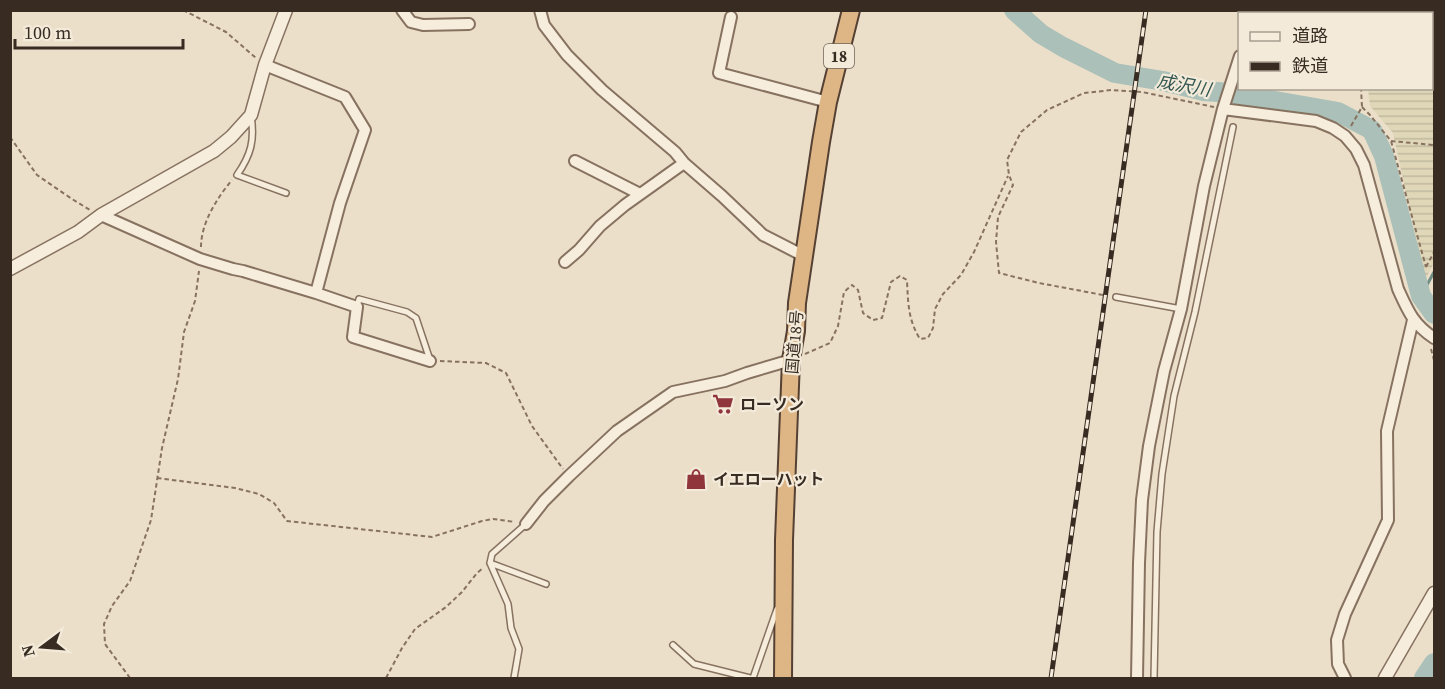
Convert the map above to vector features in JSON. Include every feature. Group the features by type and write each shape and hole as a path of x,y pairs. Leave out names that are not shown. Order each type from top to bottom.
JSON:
{"highway":[{"name":"国道18号","path":"783,678 791,360 796,331 797,303 828,102 851,10"}],"street":[{"path":"10,269 78,232 101,215 214,151 231,137 251,115 286,10"},
{"path":"402,10 411,22 423,25 469,24"},
{"path":"540,10 544,25 567,55 602,90 675,152 684,163 763,235 804,256"},
{"path":"731,17 719,73 828,102"},
{"path":"1137,678 1142,500 1149,446 1164,371 1181,309 1204,186 1238,59"},
{"path":"266,65 345,97 365,130 340,203 316,292"},
{"path":"1223,109 1316,121 1334,128 1345,136 1356,149 1364,165 1398,289 1413,320 1434,338"},
{"path":"575,161 640,194"},
{"path":"565,262 579,250 600,225 684,163"},
{"path":"101,215 200,259 357,306 353,337 430,361"},
{"path":"1345,678 1338,664 1337,640 1345,614 1388,520 1388,431 1413,320"},
{"path":"526,524 544,501 617,431 673,392 725,381 791,360"},
{"path":"1385,678 1434,593"}],"lane":[{"path":"251,115 254,131 251,150 237,175 286,193"},
{"path":"1154,678 1157,532 1162,474 1174,396 1195,312 1233,127"},
{"path":"1116,297 1181,309"},
{"path":"357,306 359,299 407,312 416,318 430,361"},
{"path":"514,678 519,649 511,628 508,604 490,563 492,554 526,524"},
{"path":"490,563 546,584"},
{"path":"673,645 694,664 751,678 784,590"}],"path":[{"path":"183,10 226,32 266,65"},
{"path":"1103,295 999,273 996,242 998,217 1013,185 1007,160 1021,132 1047,110 1084,93 1112,90 1142,92 1223,109"},
{"path":"1345,136 1362,107 1361,90"},
{"path":"1362,107 1391,141 1426,267 1434,252"},
{"path":"10,137 37,175 72,199 101,215"},
{"path":"1391,141 1434,145"},
{"path":"129,678 105,644 104,624 112,606 130,581 151,520 162,448 178,379 184,332 195,301 201,241 209,215 237,175"},
{"path":"791,360 830,343 838,326 844,292 852,285 858,290 863,313 873,320 882,318 891,282 900,276 906,280 913,327 920,339 928,338 933,328 935,309 974,252 1009,175"},
{"path":"430,361 486,363 506,373 532,426 569,476"},
{"path":"157,478 253,492 274,503 287,521 432,537 493,519 526,524"},
{"path":"386,678 415,629 446,607 477,573 490,563"}],"shaded area":[{"path":"1365,10 1434,11 1434,263 1425,280 1393,133 1370,106 1368,90 1433,90 1433,12 1365,12"}],"waterway":[{"name":"成沢川","path":"1014,10 1041,34 1115,73 1204,91 1230,93 1338,112 1372,130 1384,156 1421,296 1434,314"},
{"path":"1421,296 1434,272"},
{"path":"1424,678 1434,663"}],"railway":[{"path":"1051,678 1146,10"}],"place":[{"name":"ローソン","path":"723,404"},
{"name":"イエローハット","path":"696,479"}]}
